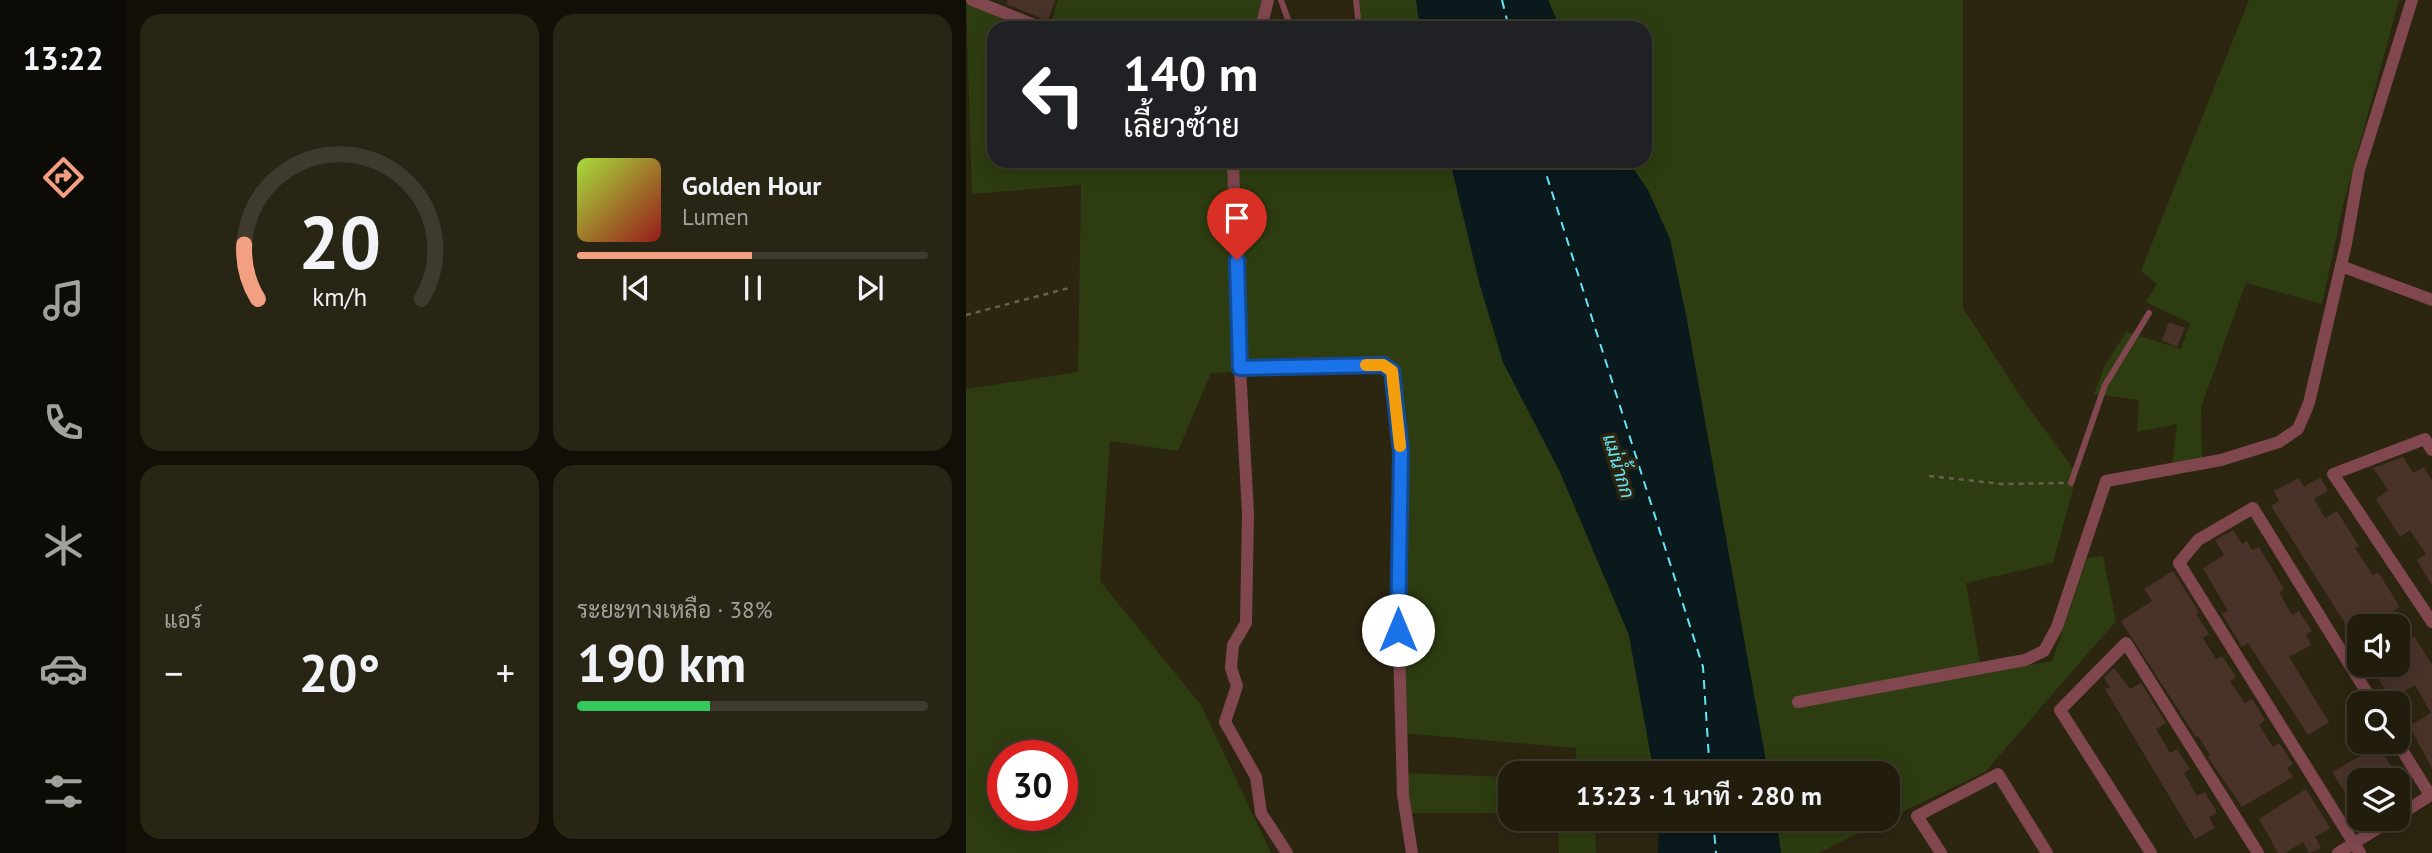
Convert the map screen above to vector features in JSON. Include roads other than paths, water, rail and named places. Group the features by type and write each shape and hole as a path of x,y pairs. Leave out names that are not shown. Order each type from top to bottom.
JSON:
{"street":[{"path":"972,0 1024,21"},
{"path":"1263,21 1268,0"},
{"path":"1798,702 2025,660 2044,651 2067,602 2106,481 2221,460 2279,442 2298,429 2309,403 2341,265 2359,170 2412,0"},
{"path":"1233,168 1248,513 1245,623 1233,645 1231,668 1237,686 1225,722 1255,777 1261,813 1287,853"},
{"path":"2341,265 2432,300"},
{"path":"1240,368 1383,365 1392,371 1401,452 1398,607 1403,795 1412,853"},
{"path":"2432,450 2426,439 2333,474 2432,622"},
{"path":"2357,848 2179,563 2198,540 2253,508 2366,691"},
{"path":"2151,853 2060,710 2126,643 2258,853"},
{"path":"2405,754 2431,795 2410,808"},
{"path":"1941,853 1917,816 1998,774 2047,853"},
{"path":"2338,853 2357,848 2378,831"}],"lane":[{"path":"1281,0 1288,21"},
{"path":"1356,0 1358,21"},
{"path":"2071,483 2105,384 2149,313"}],"water":[{"path":"1416,0 1548,0 1557,21 1419,21"},
{"name":"แม่น้ำกก","path":"1452,168 1633,168 1648,190 1670,239 1766,761 1652,761 1629,635 1560,472 1503,362 1479,282"},
{"path":"1659,831 1778,831 1781,853 1658,853"}]}
